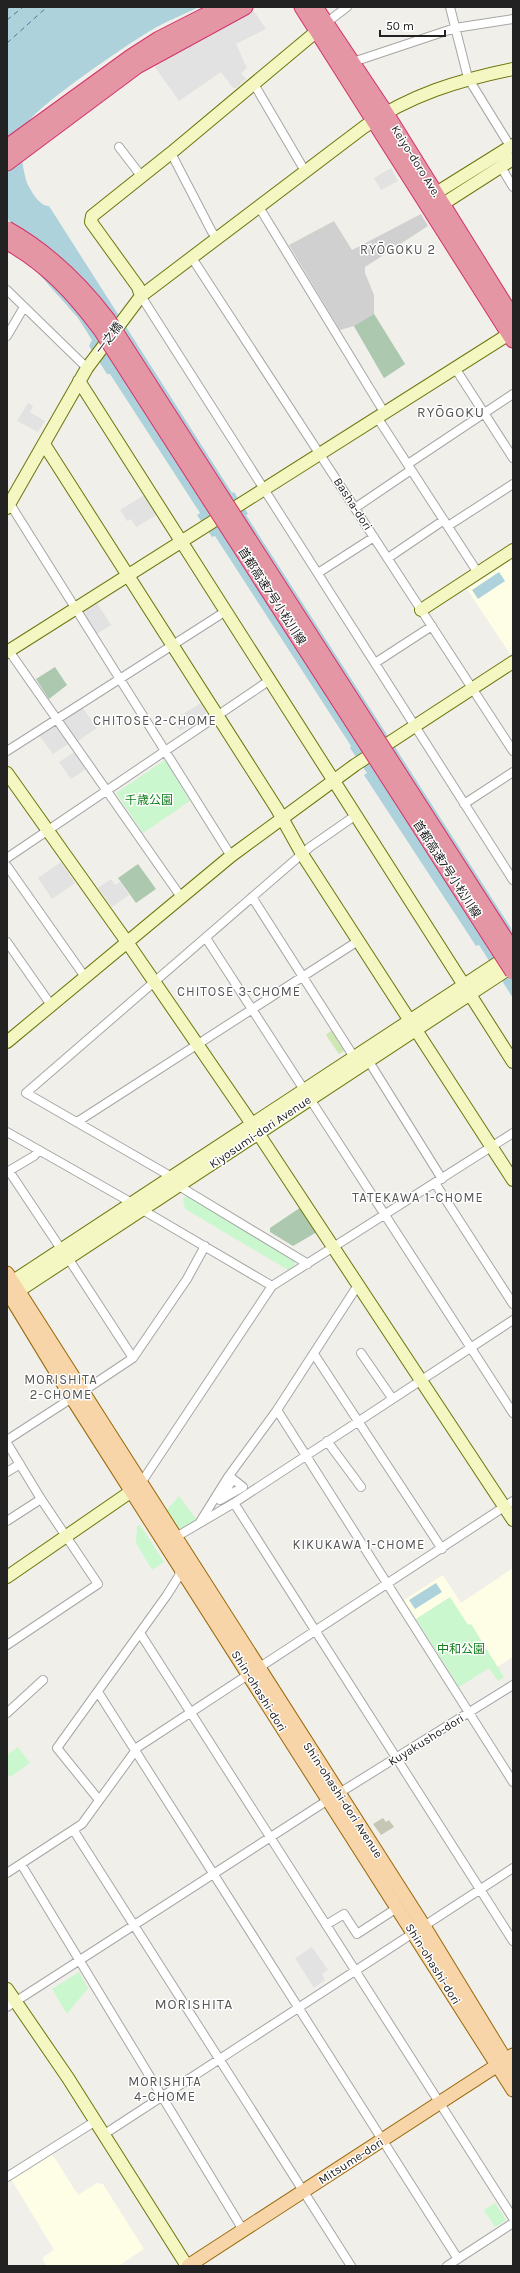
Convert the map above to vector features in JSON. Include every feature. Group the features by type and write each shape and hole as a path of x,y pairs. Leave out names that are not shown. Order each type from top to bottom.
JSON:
{"highway":[{"path":"7,147 131,57 166,36 222,7"},
{"path":"7,163 137,66 245,7"},
{"name":"Keiyo-doro Ave.","path":"302,7 353,62 380,116"},
{"name":"Keiyo-doro Ave.","path":"315,7 321,27 380,116 434,202 513,318"},
{"name":"Keiyo-doro Ave.","path":"434,202 511,337"},
{"name":"首都高速7号小松川線","path":"7,229 34,246 60,267 85,291 108,320 513,952"},
{"name":"首都高速7号小松川線","path":"7,242 26,254 52,274 76,299 101,330 513,972"}],"main road":[{"name":"Shin-ohashi-dori","path":"10,1288 137,1487 176,1537"},
{"name":"Shin-ohashi-dori","path":"137,1487 180,1568 253,1671 334,1797 397,1908 418,1930 505,2060 513,2090"},
{"path":"176,1537 253,1671"},
{"name":"Shin-ohashi-dori Avenue","path":"334,1797 418,1930"},
{"path":"505,2060 513,2072"},
{"name":"Mitsume-dori","path":"188,2266 505,2060"}],"street":[{"path":"347,7 321,27 171,154 92,216 91,222 138,287 141,296 513,880"},
{"path":"434,202 512,146 468,78 450,7"},
{"path":"353,62 455,28 513,19"},
{"name":"一之橋","path":"8,506 79,380 141,296 380,116 434,89 468,78 513,69"},
{"path":"254,84 305,171"},
{"path":"119,147 142,177"},
{"path":"171,154 212,232 218,238"},
{"path":"434,202 513,160"},
{"path":"501,167 513,187"},
{"path":"259,206 410,467 478,572"},
{"name":"Basha-dori","path":"192,258 513,751"},
{"path":"7,290 87,368"},
{"path":"7,336 24,307"},
{"path":"181,897 8,650 455,368 511,337"},
{"path":"455,368 513,458"},
{"path":"79,380 513,1062"},
{"path":"355,508 484,413 513,394"},
{"path":"44,444 283,818 302,854 513,1180"},
{"path":"388,558 513,484"},
{"path":"8,506 120,679 231,856"},
{"path":"318,573 374,536"},
{"path":"421,610 513,550"},
{"path":"7,751 226,611"},
{"path":"375,663 432,626"},
{"path":"7,1042 231,856 355,765 513,662"},
{"path":"7,858 164,750 270,680"},
{"path":"464,804 513,772"},
{"path":"7,773 127,942 255,1129 420,1379 509,1504 513,1520"},
{"path":"308,1264 176,1181 78,1122 26,1093 155,983 302,854 356,815"},
{"path":"7,866 85,977"},
{"path":"252,897 354,1057"},
{"path":"206,938 251,1010 513,1413"},
{"path":"78,1122 358,940"},
{"path":"7,942 51,1005"},
{"name":"Kiyosumi-dori Avenue","path":"306,1095 354,1057 412,1025 467,989 513,952"},
{"name":"Kiyosumi-dori Avenue","path":"467,989 513,966"},
{"name":"Kiyosumi-dori Avenue","path":"10,1288 306,1095 368,1060 412,1025"},
{"path":"368,1060 513,1304"},
{"path":"7,1132 272,1286"},
{"path":"7,1577 137,1487 272,1286 513,1133"},
{"path":"38,1150 34,1156 8,1171 133,1358"},
{"path":"7,1645 98,1584 41,1499 7,1442 133,1358 187,1279 205,1246"},
{"path":"200,1522 228,1477 277,1410 358,1285"},
{"path":"176,1537 234,1503 420,1379 513,1320"},
{"path":"361,1353 392,1398"},
{"path":"314,1354 442,1548"},
{"path":"277,1410 513,1782"},
{"path":"327,1441 360,1487"},
{"path":"7,1472 20,1464"},
{"path":"7,1521 41,1499"},
{"path":"234,1503 513,1941"},
{"path":"7,1873 74,1831 82,1824 138,1747 509,1504"},
{"path":"99,1800 57,1748 179,1576 180,1568"},
{"path":"140,1633 513,2218"},
{"path":"7,1713 43,1680"},
{"name":"Kuyakusho-dori","path":"11,2005 334,1797 513,1685"},
{"path":"98,1692 458,2259"},
{"path":"74,1831 133,1927 351,2266"},
{"path":"21,1864 243,2230"},
{"path":"103,2135 513,1868"},
{"path":"326,1925 344,1914 357,1934 397,1908"},
{"path":"7,1989 11,2005 68,2078 94,2122 188,2266"},
{"path":"7,2178 94,2122"},
{"path":"447,2266 513,2223"}],"shaded area":[{"path":"254,11 266,29 236,44 247,68 241,73 246,79 236,88 233,88 221,72 179,101 155,67 178,50"},
{"path":"391,168 398,181 381,190 374,178"},
{"path":"421,214 428,226 365,267 365,273 374,295 374,314 405,364 384,378 354,326 340,330 289,245 334,221 352,250"},
{"path":"374,314 405,364 384,378 354,326"},
{"path":"28,403 33,406 30,412 45,421 38,432 17,421"},
{"path":"146,494 158,514 136,527 131,519 127,521 120,510"},
{"path":"513,559 513,652 510,654 467,589"},
{"path":"97,603 111,625 97,634 83,612"},
{"path":"55,667 67,685 49,699 36,679"},
{"path":"201,703 206,711 205,716 180,731 173,720"},
{"path":"82,707 97,728 78,741 62,719"},
{"path":"54,724 68,744 53,754 39,735"},
{"path":"74,752 86,769 71,779 59,762"},
{"path":"61,862 75,883 52,899 38,878"},
{"path":"138,864 156,889 136,903 118,878"},
{"path":"111,879 115,885 120,882 129,895 112,907 98,888"},
{"path":"301,1207 317,1232 293,1246 270,1232 270,1228"},
{"path":"513,1568 513,1657 497,1667 471,1624 468,1625 450,1597 416,1619 404,1600 443,1575 461,1603"},
{"path":"383,1818 386,1822 389,1820 394,1827 381,1835 373,1824"},
{"path":"312,1947 328,1970 322,1974 325,1980 314,1988 295,1958"},
{"path":"52,2154 78,2195 97,2183 103,2184 144,2249 118,2266 47,2266 42,2258 54,2250 11,2179"}],"green space":[{"name":"千歳公園","path":"165,760 190,801 143,833 116,793"},
{"path":"332,1030 346,1050 339,1054 326,1035"},
{"path":"187,1195 295,1261 294,1266 288,1270 185,1209 183,1199"},
{"path":"179,1496 198,1522 177,1535 163,1514"},
{"path":"140,1525 164,1562 152,1570 136,1543 137,1526"},
{"name":"中和公園","path":"450,1597 468,1625 471,1624 504,1677 498,1681 489,1668 459,1687 416,1619"},
{"path":"18,1747 30,1763 10,1777 7,1773 7,1755"},
{"path":"79,1972 88,1988 67,2014 52,1989"},
{"path":"495,2203 506,2220 495,2227 484,2210"}],"water":[{"path":"7,7 199,7 160,25 126,46 83,76 30,119 23,129 21,141 24,171 27,183 39,201 46,206 49,206 232,493 234,492 248,514 246,515 511,928 513,936 513,998 479,945 476,946 364,775 367,773 350,748 351,746 215,536 212,537 197,515 200,513 110,374 107,374 89,346 92,340 78,318 39,274 7,217"},
{"path":"499,572 505,581 478,599 472,590"},
{"path":"436,1583 442,1592 415,1609 409,1600"}],"ferry route":[{"path":"7,20 23,7"},
{"path":"7,43 47,7"}],"district":[{"name":"RYŌGOKU 2","path":"398,249"},
{"name":"RYŌGOKU","path":"451,412"},
{"name":"CHITOSE 2-CHOME","path":"155,720"},
{"name":"CHITOSE 3-CHOME","path":"239,991"},
{"name":"TATEKAWA 1-CHOME","path":"418,1197"},
{"name":"MORISHITA 2-CHOME","path":"61,1386"},
{"name":"KIKUKAWA 1-CHOME","path":"359,1544"},
{"name":"MORISHITA","path":"194,2004"},
{"name":"MORISHITA 4-CHOME","path":"165,2088"}]}
